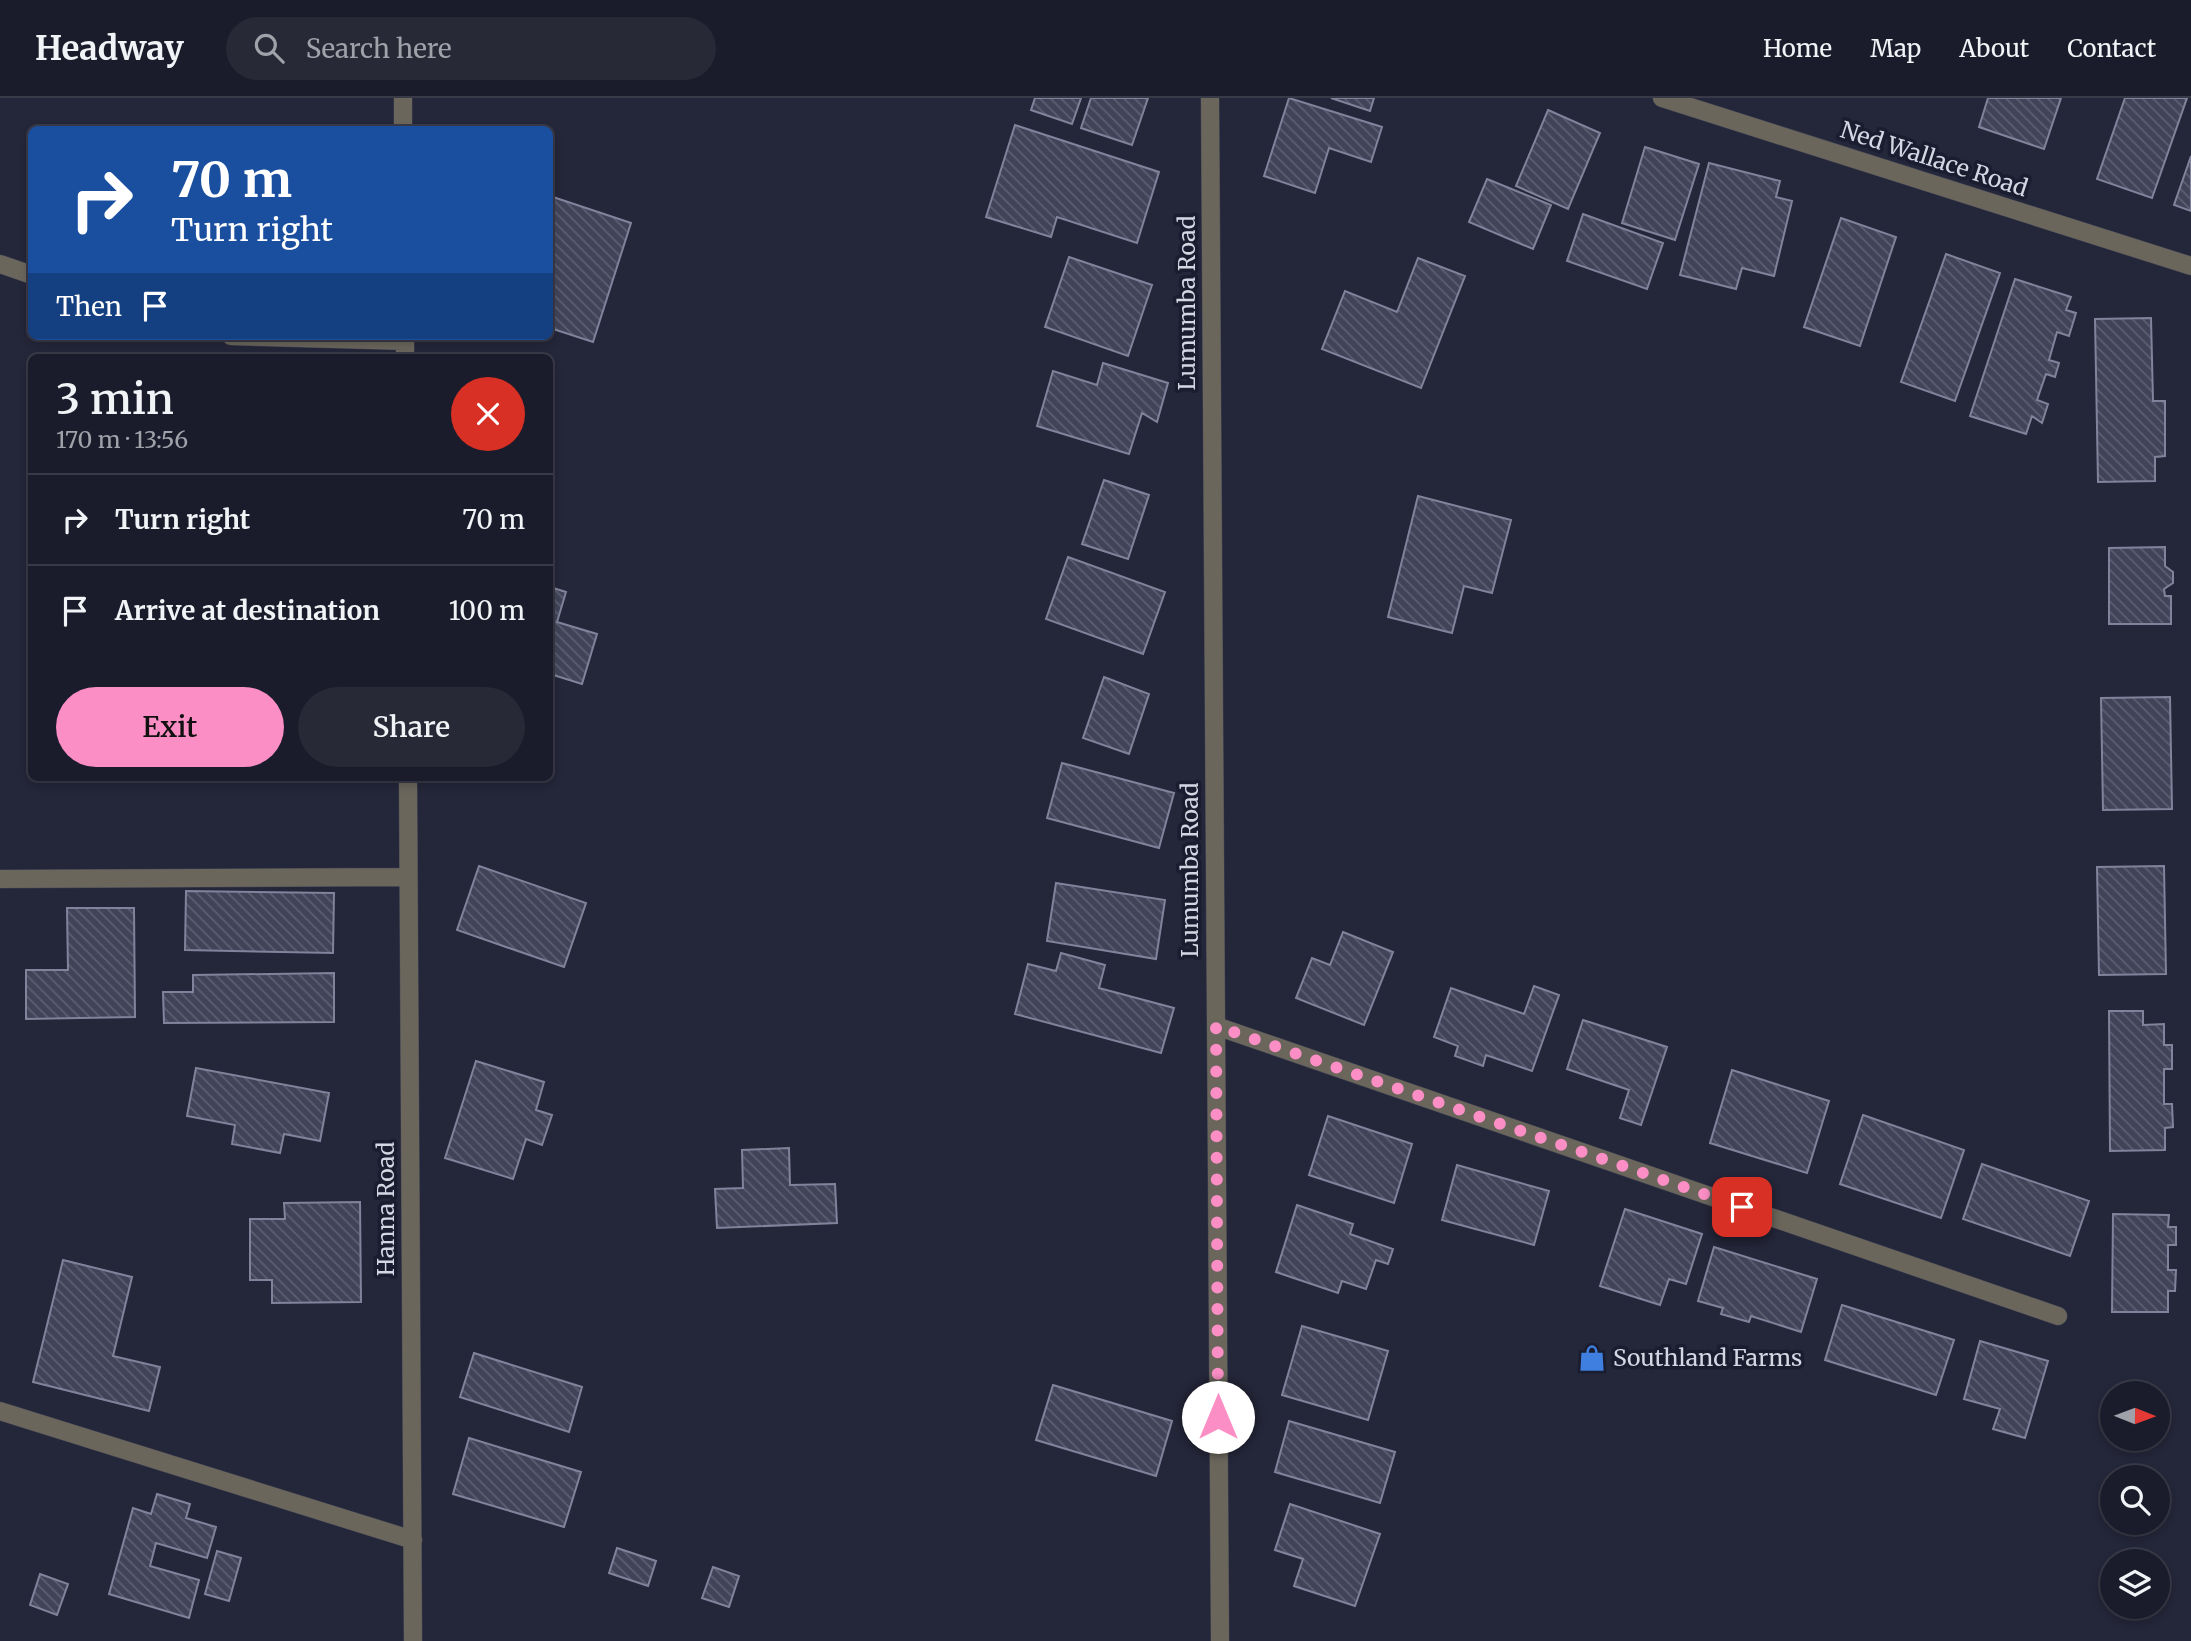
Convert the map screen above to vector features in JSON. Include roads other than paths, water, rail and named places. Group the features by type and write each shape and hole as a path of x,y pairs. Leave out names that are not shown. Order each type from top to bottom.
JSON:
{"street":[{"path":"403,98 404,126"},
{"name":"Lumumba Road","path":"1210,98 1220,1641"},
{"name":"Ned Wallace Road","path":"1662,98 2191,266"},
{"path":"0,264 28,274"},
{"path":"308,340 405,345"},
{"name":"Hanna Road","path":"408,781 413,1641"},
{"path":"0,879 408,877"},
{"path":"1216,1026 2058,1316"},
{"path":"0,1411 413,1540"}],"place":[{"name":"Southland Farms","path":"1592,1358"}]}
